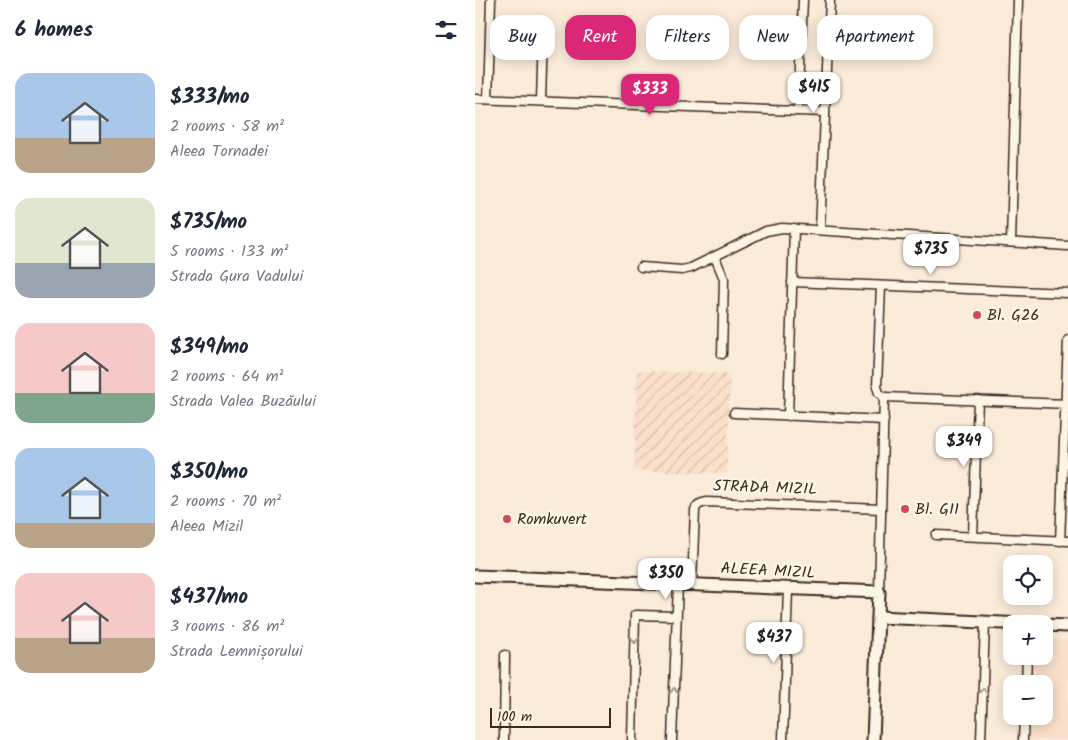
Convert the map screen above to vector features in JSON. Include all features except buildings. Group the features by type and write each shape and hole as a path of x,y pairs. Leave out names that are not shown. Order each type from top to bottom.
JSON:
{"street":[{"path":"488,99 491,0"},
{"path":"798,111 803,0"},
{"path":"820,230 830,0"},
{"path":"1011,242 1018,0"},
{"path":"541,101 542,60"},
{"path":"475,99 825,112"},
{"path":"641,268 687,269 766,231 782,228 1068,246"},
{"path":"788,416 794,228"},
{"path":"715,257 724,279 722,354"},
{"path":"792,282 1068,293"},
{"path":"881,286 877,387 879,393 885,397 1067,404"},
{"path":"936,535 1064,541 1061,505 1067,404 1068,340"},
{"path":"873,740 885,397"},
{"path":"973,536 978,400"},
{"path":"734,413 884,420"},
{"name":"STRADA MIZIL","path":"691,584 695,510 701,503 881,508"},
{"path":"1061,505 1068,511"},
{"name":"ALEEA MIZIL","path":"475,576 879,592"},
{"path":"672,740 678,584"},
{"path":"783,740 788,588"},
{"path":"632,740 635,615 676,616"},
{"path":"878,617 1003,623"},
{"path":"981,740 985,622"},
{"path":"1053,625 1068,626"},
{"path":"504,740 505,655"},
{"path":"1023,740 1024,725"}],"shaded area":[{"path":"637,371 730,374 727,473 634,471"},
{"path":"1053,640 1068,641 1068,740 1030,740 1031,725 1053,725 1053,675 1033,675 1034,665 1053,665"}],"place":[{"name":"Bl. G26","path":"977,315"},
{"name":"Bl. G11","path":"905,509"},
{"name":"Romkuvert","path":"507,519"}]}
